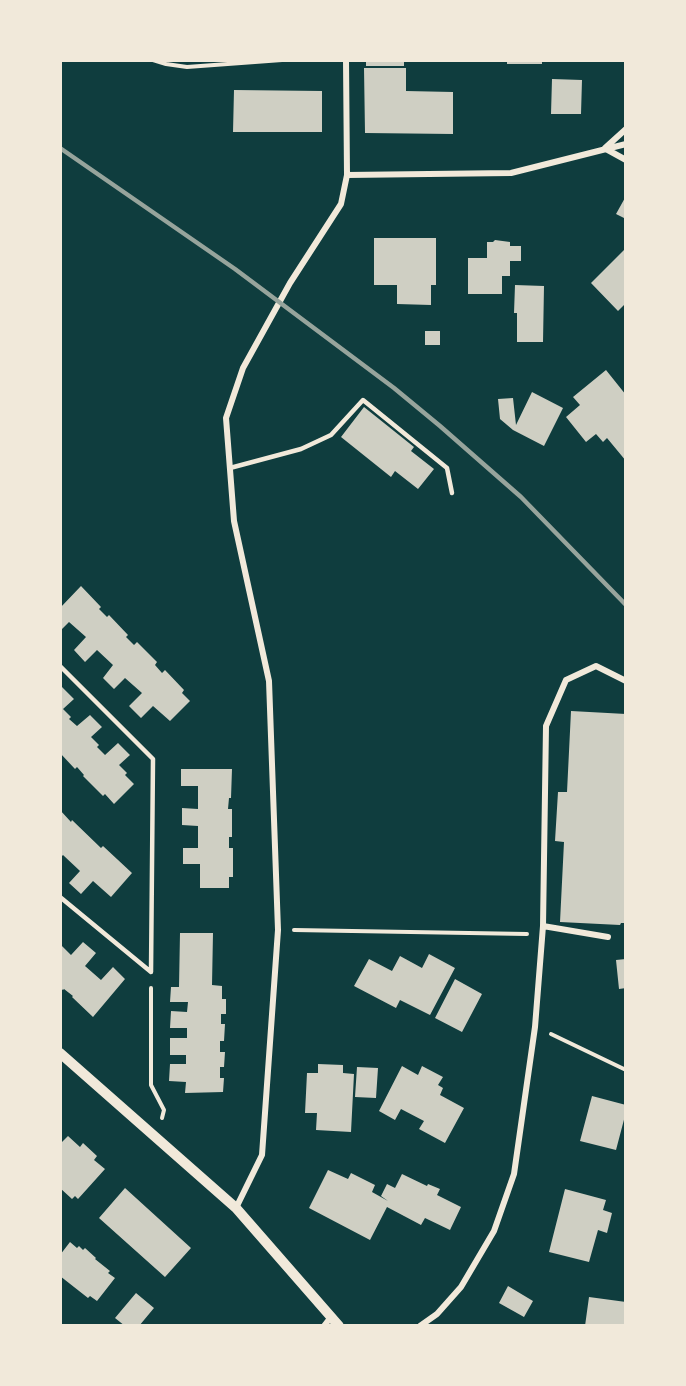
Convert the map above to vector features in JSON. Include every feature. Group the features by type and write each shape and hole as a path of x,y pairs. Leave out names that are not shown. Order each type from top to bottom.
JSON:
{"street":[{"path":"236,1208 262,1155 278,930 269,681 234,521 226,418 243,368 290,283 341,204 347,175 346,60"},
{"path":"605,148 626,129"},
{"path":"347,175 511,173 626,144"},
{"path":"605,148 626,160"},
{"path":"420,1326 437,1314 461,1287 495,1231 514,1174 535,1027 543,934 546,726 566,680 596,666 626,681"},
{"path":"543,926 608,937"},
{"path":"60,1053 236,1208 327,1322 339,1326"}],"lane":[{"path":"230,468 301,449 331,435 363,400 447,468 452,493"},
{"path":"60,666 153,759 151,972"},
{"path":"60,897 151,972"}],"path":[{"path":"153,60 187,67 282,60"},
{"path":"278,930 543,934"},
{"path":"151,972 151,1085 164,1110 159,1140"},
{"path":"535,1027 626,1070"}],"building":[{"path":"366,60 404,60 404,66 366,66"},
{"path":"507,60 542,60 542,64 507,64"},
{"path":"364,68 406,68 406,91 453,92 453,134 365,133"},
{"path":"552,79 582,80 581,114 551,114"},
{"path":"234,90 322,91 322,132 233,132"},
{"path":"626,196 626,219 616,214"},
{"path":"374,238 436,238 436,285 431,285 431,305 397,304 397,285 374,285"},
{"path":"495,240 510,242 510,246 521,246 521,261 510,261 510,276 502,276 502,294 468,294 468,258 487,258 487,242"},
{"path":"626,248 626,303 618,311 591,283"},
{"path":"515,285 544,286 543,342 517,342 517,313 514,313"},
{"path":"425,331 440,331 440,345 425,345"},
{"path":"606,370 626,395 626,461 607,438 603,442 596,434 586,442 566,417 580,405 573,397"},
{"path":"532,392 563,408 544,446 513,430 500,419 498,399 513,398 516,425"},
{"path":"364,407 414,447 411,451 434,469 418,489 395,471 391,477 341,437"},
{"path":"81,586 101,607 99,609 107,617 109,615 128,635 126,637 134,645 137,642 157,662 155,665 162,673 165,670 184,690 182,693 190,701 170,721 153,706 141,718 129,706 142,693 125,678 114,689 103,678 113,665 97,650 85,662 74,650 86,637 69,622 60,631 60,608"},
{"path":"62,687 74,699 63,709 71,717 69,719 77,726 90,715 102,727 91,737 105,755 118,743 130,755 119,765 134,784 114,804 60,753 60,689"},
{"path":"571,711 626,714 626,923 620,925 560,922 564,842 555,841 558,792 567,792"},
{"path":"181,769 232,769 231,798 229,798 228,809 232,809 232,837 229,837 229,848 233,848 233,877 229,877 229,888 200,888 200,864 183,864 183,848 198,848 198,826 182,825 182,808 198,809 198,786 181,786"},
{"path":"60,810 132,873 111,897 93,881 81,894 69,883 80,871 63,855 60,858"},
{"path":"180,933 213,933 212,985 222,986 222,999 226,999 226,1014 221,1014 221,1024 225,1024 224,1041 220,1041 220,1052 225,1052 224,1067 220,1067 220,1078 224,1078 223,1092 185,1093 186,1082 169,1081 170,1064 186,1064 186,1055 170,1055 170,1038 187,1038 187,1028 170,1028 171,1011 187,1012 188,1002 170,1002 171,987 179,987"},
{"path":"83,942 96,953 85,966 101,980 113,967 125,979 93,1017 73,996 60,988 60,944 71,955"},
{"path":"429,954 455,968 430,1015 400,1000 396,1008 354,986 369,959 392,971 400,956 422,968"},
{"path":"626,959 626,988 619,989 616,960"},
{"path":"455,979 482,994 462,1032 435,1018"},
{"path":"318,1064 343,1065 343,1073 354,1074 351,1132 316,1130 317,1113 305,1113 307,1073 318,1073"},
{"path":"402,1066 418,1075 422,1066 443,1077 438,1085 443,1088 440,1095 464,1108 445,1143 419,1129 424,1121 401,1109 395,1120 379,1111"},
{"path":"357,1067 378,1068 376,1098 355,1097"},
{"path":"592,1096 626,1105 616,1150 580,1141"},
{"path":"68,1136 80,1147 83,1143 97,1156 94,1160 105,1169 78,1199 75,1196 72,1199 60,1188 62,1184 60,1182 60,1144"},
{"path":"328,1170 348,1179 351,1173 375,1185 372,1192 388,1201 381,1196 387,1184 395,1188 402,1174 427,1186 428,1184 440,1189 437,1195 461,1207 450,1230 425,1218 421,1225 387,1207 370,1240 309,1208"},
{"path":"125,1188 191,1248 165,1277 99,1218"},
{"path":"565,1189 606,1200 603,1210 612,1213 607,1233 598,1230 589,1262 549,1252"},
{"path":"70,1242 77,1248 79,1246 83,1250 85,1248 115,1278 97,1301 90,1296 88,1298 60,1276 60,1255"},
{"path":"508,1286 533,1301 524,1317 499,1303"},
{"path":"136,1293 154,1308 139,1326 125,1326 115,1318"},
{"path":"589,1297 626,1302 626,1326 585,1326"}],"railway":[{"path":"60,148 235,269 394,388 521,497 626,605"}]}
